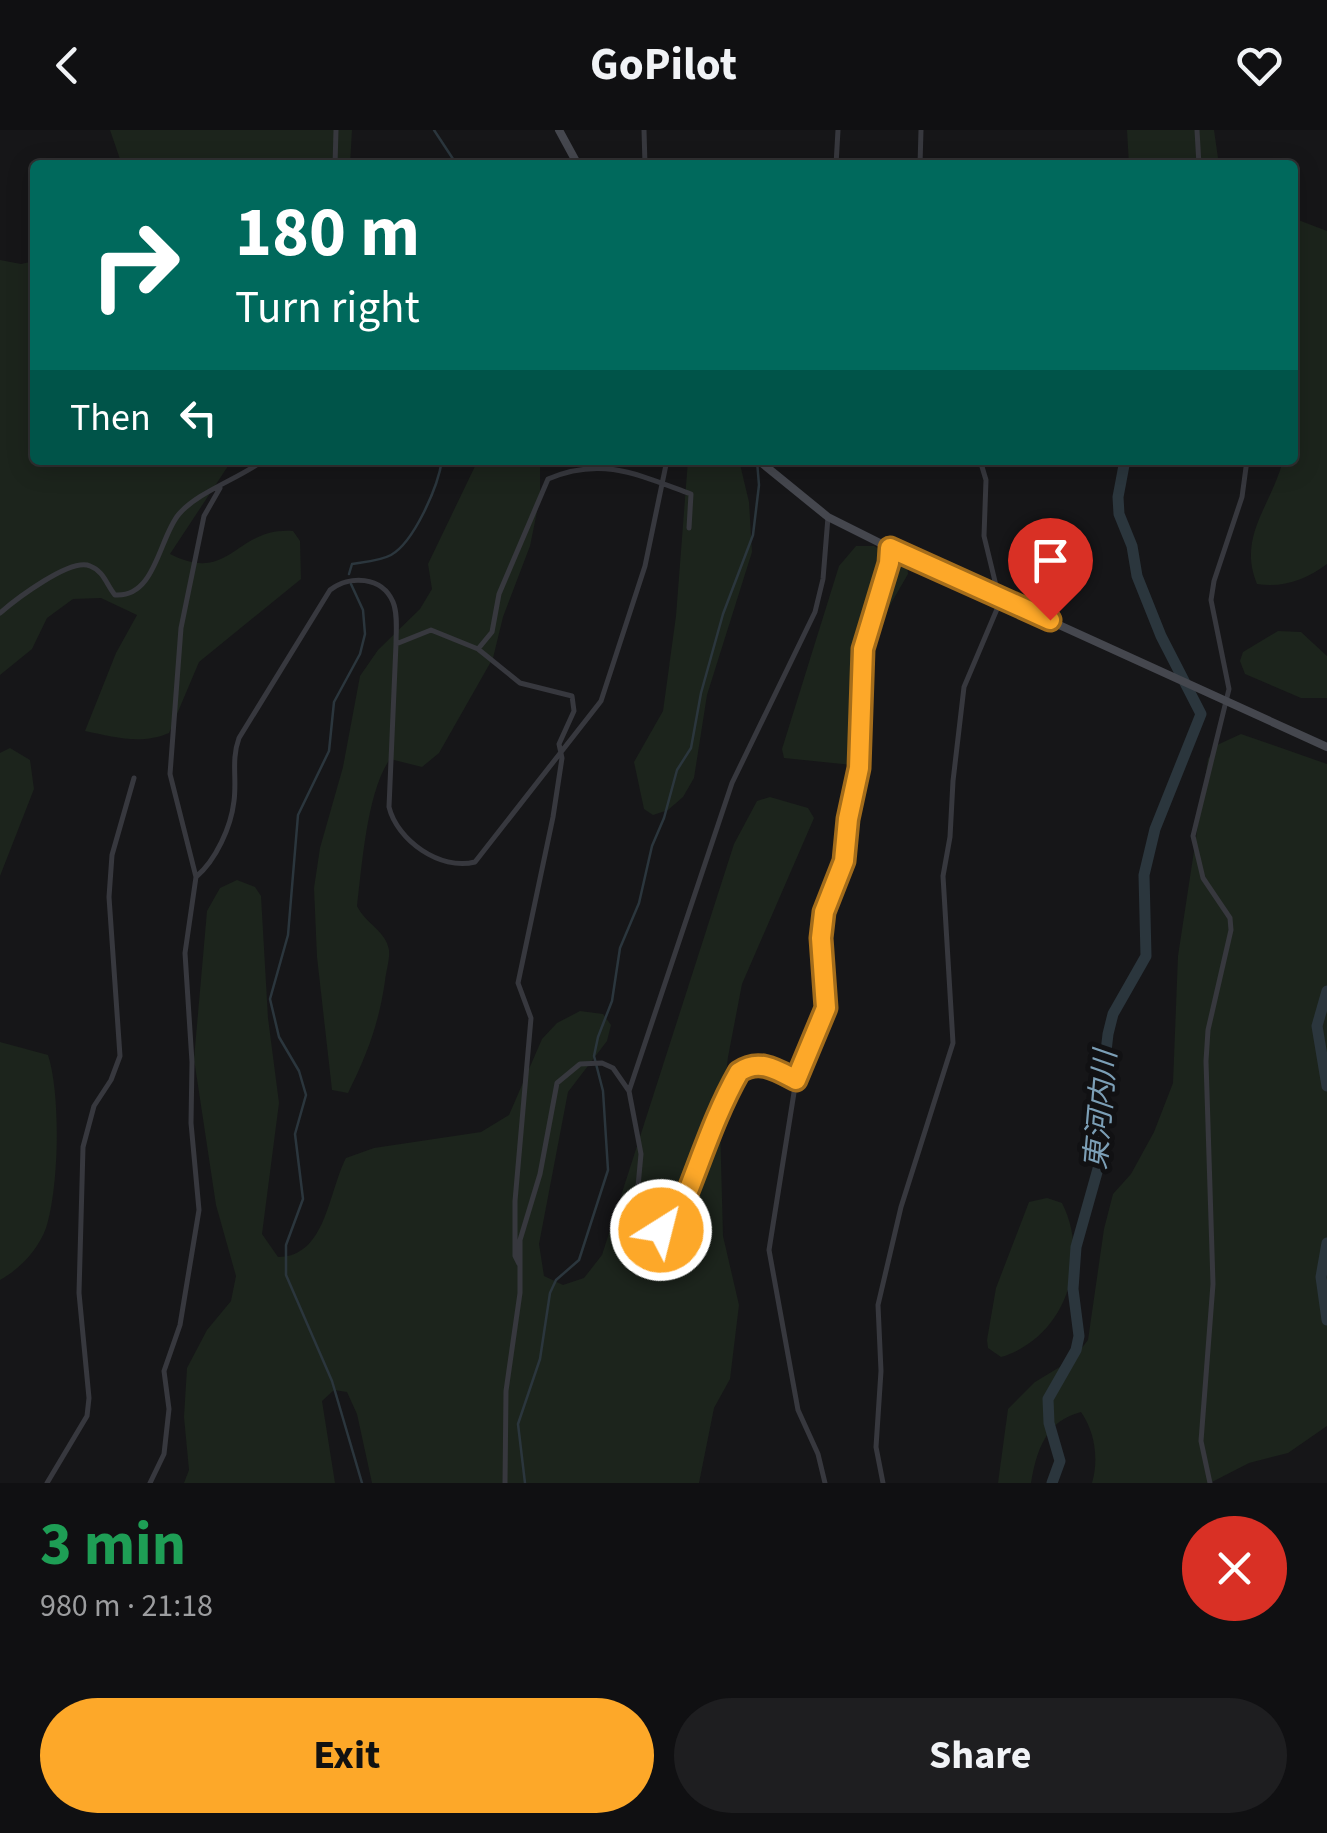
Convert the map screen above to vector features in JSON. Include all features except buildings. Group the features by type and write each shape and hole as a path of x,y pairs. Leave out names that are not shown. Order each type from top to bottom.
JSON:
{"street":[{"path":"335,160 336,130"},
{"path":"559,130 575,160"},
{"path":"644,130 644,160"},
{"path":"836,160 838,130"},
{"path":"920,160 921,130"},
{"path":"1197,130 1199,160"},
{"path":"0,612 74,565 91,566 107,579 115,596 128,593 150,575 179,513 202,494 220,488 256,465"},
{"path":"196,877 210,866 234,801 233,765 239,738 330,590 342,580 357,578 388,593 395,606 389,807 392,822 407,840 454,864 475,862 600,701 645,566 666,465"},
{"path":"764,465 828,517 1327,747"},
{"path":"882,1483 876,1447 881,1393 878,1305 901,1207 953,1043 944,876 964,687 1000,602 995,595 984,536 986,480 982,465"},
{"path":"1210,1483 1202,1441 1213,1284 1206,1061 1208,1030 1231,930 1230,918 1203,878 1193,836 1229,689 1211,600 1242,497 1247,465"},
{"path":"478,649 492,632 499,594 548,479 602,466 661,483 691,494 689,528"},
{"path":"150,1483 166,1443 169,1408 164,1371 180,1325 199,1210 191,1123 192,1062 185,954 196,877 170,774 182,628 204,516 220,488"},
{"path":"629,1092 732,783 815,612 823,580 828,517"},
{"path":"824,1483 818,1454 798,1410 769,1250 796,1080 826,1008 821,938 824,912 844,861 859,768 863,649 890,548"},
{"path":"396,644 422,630 432,630 478,649 520,683 572,696 574,711 559,744 554,817 518,982 531,1018 515,1202 515,1256 519,1264"},
{"path":"47,1483 87,1416 89,1398 79,1293 83,1148 94,1106 111,1080 120,1056 109,897 112,855 134,778"},
{"path":"505,1483 506,1391 520,1293 520,1240 540,1174 557,1084 572,1068 602,1063 623,1078 640,1154 635,1219 639,1225 661,1230 674,1225 697,1174 700,1154 739,1072 747,1066 769,1066 796,1080"}],"shaded area":[{"path":"110,130 352,130 350,160 120,160"},
{"path":"1127,130 1214,130 1218,160 1129,160"},
{"path":"1298,220 1327,231 1327,564 1294,581 1257,584 1251,551 1258,521 1281,465 1298,465"},
{"path":"0,260 30,262 30,465 229,465 170,554 190,562 207,563 257,537 293,531 300,541 301,579 199,662 169,733 159,737 138,739 85,731 116,653 137,615 101,598 73,599 47,618 32,649 0,675"},
{"path":"476,465 540,465 540,497 530,546 503,617 493,658 439,753 422,767 390,759 376,790 357,906 387,943 388,961 376,1025 348,1093 332,1090 317,957 314,888 320,848 343,767 360,676 378,650 420,609 432,589 428,564"},
{"path":"688,465 740,465 749,502 752,552 707,695 694,778 683,797 668,810 653,815 644,809 634,762 663,711 676,616"},
{"path":"856,546 874,546 907,565 908,574 875,631 865,665 862,766 784,758 782,749 839,566"},
{"path":"1278,631 1301,632 1327,656 1327,698 1301,698 1245,674 1240,661 1243,652"},
{"path":"1241,734 1327,764 1327,1426 1288,1453 1249,1463 1210,1483 1092,1483 1094,1446 1081,1412 1051,1429 1036,1459 1031,1483 998,1483 1008,1409 1035,1382 1073,1359 1088,1340 1113,1194 1131,1174 1154,1132 1173,1083 1178,956 1208,759 1217,745"},
{"path":"10,748 30,760 34,789 0,876 0,753"},
{"path":"770,797 808,808 814,818 742,984 728,1057 720,1124 723,1236 739,1305 730,1379 714,1408 699,1483 372,1483 357,1414 347,1392 334,1390 322,1401 335,1483 184,1483 189,1470 184,1417 187,1368 207,1330 231,1301 236,1276 216,1205 194,1059 207,911 220,888 237,880 255,887 261,896 268,1018 279,1103 262,1234 278,1257 294,1254 316,1235 346,1158 374,1148 481,1132 509,1115 542,1039 557,1023 580,1011 603,1014 611,1025 607,1041 568,1092 539,1244 544,1276 563,1285 584,1278 602,1255 734,844 757,801"},
{"path":"0,1042 48,1055 55,1093 57,1141 54,1190 46,1228 28,1258 0,1280"},
{"path":"1047,1198 1062,1203 1070,1225 1074,1248 1066,1294 1042,1333 1001,1357 988,1348 987,1340 996,1288 1029,1202"}],"waterway":[{"path":"434,130 454,160"},
{"path":"349,574 352,564 387,557 400,548 430,498 441,465"},
{"path":"525,1483 518,1424 540,1359 550,1293 556,1280 579,1260 608,1170 603,1091 594,1056 598,1037 612,1001 620,948 639,903 652,846 677,770 691,748 701,693 723,614 753,535 757,465"},
{"name":"東河内川","path":"1052,1483 1060,1461 1049,1423 1048,1399 1076,1350 1079,1336 1073,1289 1076,1247 1103,1151 1099,1113 1108,1034 1113,1014 1146,956 1144,875 1155,829 1201,714 1161,636 1137,576 1132,546 1119,514 1124,465"},
{"path":"351,584 363,610 365,634 360,654 334,702 329,751 298,815 288,935 270,999 279,1037 299,1071 306,1095 295,1134 303,1199 286,1245 286,1275 332,1381 362,1483"},
{"path":"1327,991 1317,1026 1327,1086"},
{"path":"1327,1243 1321,1277 1327,1320"}],"route":[{"path":"661,1230 674,1225 697,1174 700,1154 739,1072 747,1066 769,1066 796,1080 820,1030 827,992 821,938 824,912 844,861 859,768 863,649 890,548 1050,620"}]}
